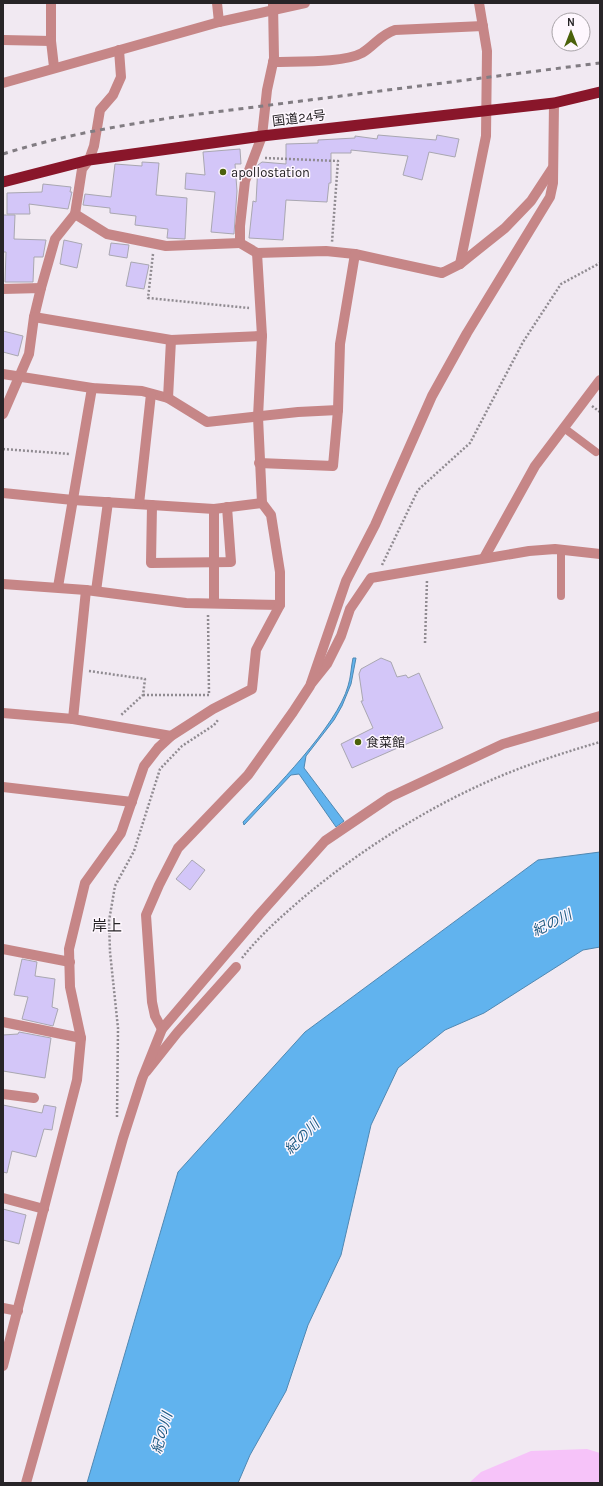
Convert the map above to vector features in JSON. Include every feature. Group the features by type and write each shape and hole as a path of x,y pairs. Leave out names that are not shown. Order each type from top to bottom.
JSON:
{"highway":[{"name":"国道24号","path":"3,182 89,160 262,131 554,103 600,92"}],"street":[{"path":"51,3 51,40 54,67"},
{"path":"217,3 219,22"},
{"path":"3,83 54,67 274,7 305,3"},
{"path":"460,264 486,136 486,51 479,3"},
{"path":"240,243 240,226 245,181 262,131 267,90 273,62 274,7"},
{"path":"273,62 350,58 363,52 385,34 395,30 483,26"},
{"path":"3,40 51,40"},
{"path":"3,414 29,354 34,317 55,239 75,214 82,169 89,160 94,146 100,110 113,95 121,77 118,50"},
{"path":"310,686 346,581 375,525 432,396 467,334 550,197 553,183 554,103"},
{"path":"75,214 107,234 166,246 240,243 257,253 331,252 355,254 442,273 460,264 505,228 531,201 552,170"},
{"path":"3,1366 77,1080 81,1038 70,987 69,949 85,882 121,832 144,766 171,736 213,709 252,690 256,650 280,605 280,572 271,515 262,503 259,463 258,417 262,336 257,253"},
{"path":"259,463 333,466 338,410 340,344 355,254"},
{"path":"3,289 41,288"},
{"path":"34,317 171,340 262,336"},
{"path":"168,398 171,340"},
{"path":"3,374 92,388 142,391 168,398 207,422 338,410"},
{"path":"484,558 535,466 600,380"},
{"path":"58,587 92,388"},
{"path":"138,504 152,394"},
{"path":"3,493 73,500 214,509 262,503"},
{"path":"73,719 78,670 91,590 108,502"},
{"path":"152,505 151,563 231,562 228,507"},
{"path":"211,603 214,563 214,509"},
{"path":"162,1029 155,1016 152,1002 146,915 178,848 248,775 327,664 341,636 350,609 371,578 529,551 561,550 600,554"},
{"path":"3,584 91,590 186,602 280,605"},
{"path":"3,713 73,719 171,736"},
{"path":"26,1483 116,1162 142,1079 162,1029 259,915 325,841 390,797 503,744 600,716"},
{"path":"3,787 132,802"},
{"path":"3,949 70,962"},
{"path":"142,1079 177,1033 236,967"},
{"path":"3,1022 81,1038"},
{"path":"3,1094 34,1098"},
{"path":"3,1198 44,1209"},
{"path":"3,1308 18,1311"}],"lane":[{"path":"564,428 596,452"},
{"path":"561,550 561,596"}],"path":[{"path":"254,158 338,160 331,252"},
{"path":"155,244 148,298 260,309"},
{"path":"371,578 380,569 418,490 470,443 523,342 561,284 600,263"},
{"path":"3,449 81,455"},
{"path":"425,643 427,569"},
{"path":"143,695 209,695 211,603"},
{"path":"78,670 145,679 143,695 111,726"},
{"path":"236,967 252,945 282,916 338,869 426,812 508,772 600,742"}],"shaded area":[{"path":"587,1449 600,1453 600,1483 469,1483 481,1472 531,1451"}],"water":[{"path":"353,658 356,658 351,684 342,706 334,720 306,756 304,768 344,821 336,827 299,774 291,775 244,825 243,822 303,757 331,720 342,702 348,686"},
{"name":"紀の川","path":"600,852 600,947 583,950 484,1013 445,1030 398,1068 371,1125 341,1255 308,1325 286,1391 250,1455 238,1483 87,1483 178,1172 305,1032 538,860"}],"building":[{"path":"378,135 436,140 437,135 459,139 455,157 429,152 422,180 403,175 408,156 351,150 351,153 331,153 331,183 329,183 327,202 286,200 283,240 249,238 253,201 256,202 258,165 262,162 286,164 286,144 318,143 318,140 355,138 355,136 377,139"},
{"path":"240,149 241,164 235,164 237,191 234,234 211,232 215,192 185,189 186,173 205,175 203,152"},
{"path":"142,162 159,163 156,195 187,198 185,239 167,238 168,229 135,225 136,216 110,213 110,208 83,205 85,194 111,197 115,164 142,166"},
{"path":"43,184 71,187 70,192 72,192 68,209 29,204 30,214 7,214 7,193 42,192"},
{"path":"3,215 15,215 14,239 46,240 43,257 34,257 33,282 5,282 6,252 3,252"},
{"path":"64,240 82,244 77,268 60,264"},
{"path":"111,243 129,245 127,258 109,255"},
{"path":"131,262 149,265 144,289 126,286"},
{"path":"3,331 23,336 18,356 3,352"},
{"path":"381,658 391,662 397,677 406,675 408,678 419,673 443,728 352,768 341,744 373,728 361,701 363,701 359,674 361,669"},
{"path":"192,860 205,870 190,890 176,879"},
{"path":"22,959 37,962 35,976 55,979 52,1007 58,1009 53,1026 22,1019 28,997 14,995"},
{"path":"19,1032 51,1038 45,1078 3,1071 3,1035 18,1034"},
{"path":"3,1105 42,1113 44,1105 56,1107 52,1130 44,1129 36,1157 12,1151 7,1173 3,1172"},
{"path":"3,1209 26,1215 19,1244 3,1240"}],"railway":[{"path":"3,154 67,137 176,117 600,63"}],"place":[{"name":"apollostation","path":"223,172"},
{"name":"食菜館","path":"358,742"}],"district":[{"name":"岸上","path":"107,926"}]}
